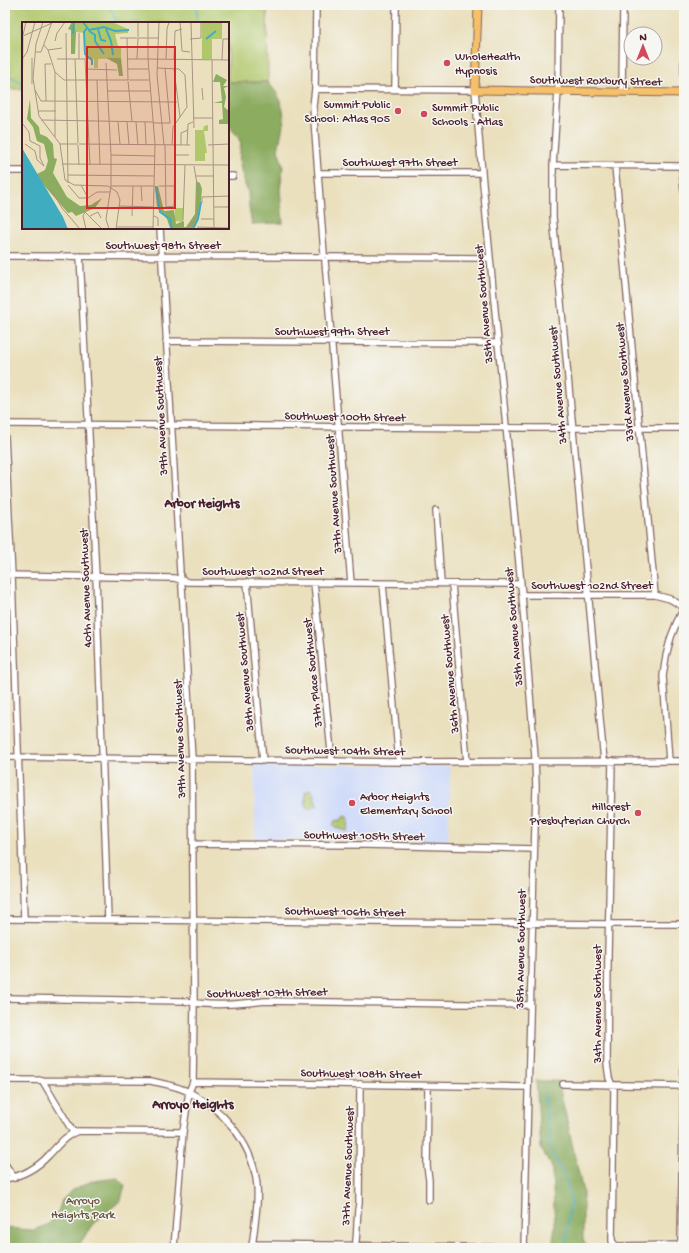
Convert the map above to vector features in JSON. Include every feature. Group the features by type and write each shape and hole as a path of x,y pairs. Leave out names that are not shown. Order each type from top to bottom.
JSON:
{"main road":[{"name":"35th Avenue Southwest","path":"475,90 478,5"},
{"name":"Southwest Roxbury Street","path":"475,90 684,93"}],"street":[{"name":"37th Avenue Southwest","path":"316,5 315,89 313,106 351,583"},
{"path":"395,89 396,5"},
{"name":"34th Avenue Southwest","path":"559,5 558,91 553,165 553,217 604,761"},
{"path":"622,92 623,5"},
{"path":"684,61 684,93"},
{"name":"Southwest Roxbury Street","path":"315,89 475,90"},
{"name":"35th Avenue Southwest","path":"475,90 536,761 524,1248"},
{"path":"553,165 683,166 684,191"},
{"name":"33rd Avenue Southwest","path":"615,166 655,596"},
{"path":"5,171 22,172"},
{"name":"Southwest 97th Street","path":"318,173 482,173"},
{"name":"39th Avenue Southwest","path":"160,229 192,759 194,920 193,1082 189,1092 183,1132 174,1248"},
{"name":"Southwest 98th Street","path":"5,256 490,258"},
{"name":"40th Avenue Southwest","path":"80,256 96,576 108,919"},
{"name":"Southwest 99th Street","path":"166,340 498,343"},
{"name":"Southwest 100th Street","path":"5,424 684,428"},
{"path":"5,437 12,576 24,919"},
{"path":"436,510 441,583"},
{"name":"Southwest 102nd Street","path":"5,576 174,578 188,582 521,584"},
{"name":"38th Avenue Southwest","path":"247,582 263,761"},
{"name":"37th Place Southwest","path":"314,583 332,760"},
{"path":"383,584 399,762"},
{"name":"36th Avenue Southwest","path":"452,584 467,762"},
{"name":"Southwest 102nd Street","path":"522,596 655,596 670,599 684,608"},
{"path":"669,761 663,676 671,637 684,608"},
{"name":"Southwest 104th Street","path":"5,757 399,762 684,761"},
{"name":"34th Avenue Southwest","path":"612,761 607,1064 609,1078 614,1090 612,1241 615,1245 647,1246 680,1244 683,1086"},
{"name":"Southwest 105th Street","path":"193,844 366,845 534,849"},
{"name":"Southwest 106th Street","path":"5,919 684,924"},
{"name":"Southwest 107th Street","path":"5,998 185,1001 199,1004 235,1004 265,1001 530,1005"},
{"path":"563,1084 683,1086 684,1058"},
{"path":"5,1080 151,1082 174,1086 189,1092 209,1104 230,1123 238,1133 250,1155 256,1179 257,1191 252,1246 524,1248"},
{"path":"42,1080 73,1132"},
{"name":"Southwest 108th Street","path":"193,1082 528,1087"},
{"name":"37th Avenue Southwest","path":"355,1246 359,1204 360,1084"},
{"path":"428,1086 427,1166 429,1200"},
{"path":"5,1179 14,1178 38,1166 65,1137 73,1132 84,1130 183,1132"},
{"path":"5,1164 14,1178"}],"shaded area":[{"name":"Arbor Heights Elementary School","path":"254,764 450,766 448,842 255,839"}],"green space":[{"path":"5,5 267,5 268,82 229,82 229,22 22,22 22,89 5,89"},
{"path":"229,82 268,82 278,95 283,110 284,120 278,150 283,165 280,190 283,223 252,224 248,192 243,179 239,160 241,143 236,134 229,127"},
{"path":"310,789 313,793 317,806 308,809 305,792"},
{"path":"344,816 347,817 348,820 347,831 335,828 333,825 335,821 341,820"},
{"path":"536,1081 558,1081 583,1192 583,1240 588,1248 552,1248 555,1225 552,1172 551,1165 541,1149"},
{"name":"Arroyo Heights Park","path":"118,1178 125,1185 121,1200 92,1225 76,1248 5,1248 5,1228 33,1230 49,1224 58,1212 62,1200 74,1189 92,1181"}],"waterway":[{"path":"109,5 117,22"},
{"path":"196,5 198,22"},
{"path":"5,73 22,83"},
{"path":"544,1094 550,1150 565,1177 571,1202 566,1248"}],"place":[{"name":"WholeHealth Hypnosis","path":"447,63"},
{"name":"Summit Public School: Atlas 905","path":"398,111"},
{"name":"Summit Public Schools - Atlas","path":"424,114"},
{"name":"Arbor Heights Elementary School","path":"352,803"},
{"name":"Hillcrest Presbyterian Church","path":"638,813"}],"district":[{"name":"Arbor Heights","path":"202,502"},
{"name":"Arroyo Heights","path":"193,1103"}]}
